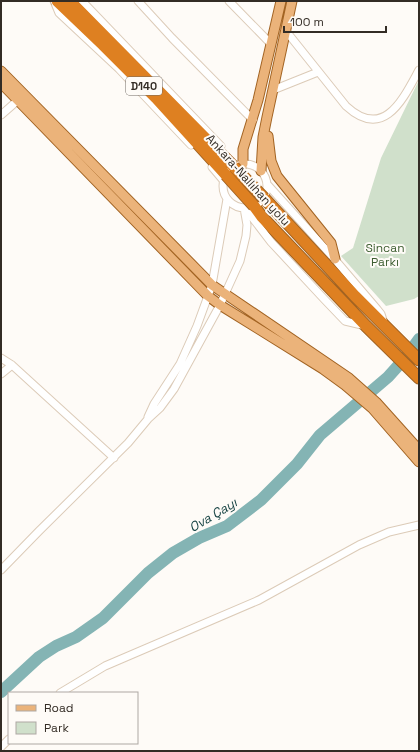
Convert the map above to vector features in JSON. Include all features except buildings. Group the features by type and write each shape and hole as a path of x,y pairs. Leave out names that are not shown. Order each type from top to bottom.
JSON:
{"highway":[{"name":"Ankara-Nallıhan yolu","path":"57,1 156,98 264,198 344,284 419,360"},
{"name":"Ankara-Nallıhan yolu","path":"70,1 233,170 248,207 262,217 366,326 419,378"},
{"path":"262,217 263,209 273,207"}],"main road":[{"path":"233,170 243,149 253,120 280,1"},
{"path":"261,171 263,137 292,1"},
{"path":"1,71 212,285 350,378 376,402 419,450"},
{"path":"1,84 208,296 323,369 345,385 372,408 419,462"},
{"path":"267,117 270,152 275,172 331,243 335,260"}],"street":[{"path":"54,1 60,13 119,69 195,149 233,170 253,166 261,171 266,180 266,192 260,202 248,207 233,205 227,199 223,192 233,170"},
{"path":"82,1 233,170"},
{"path":"229,1 271,44"},
{"path":"142,3 172,38 253,120"},
{"path":"286,31 346,106 355,114 363,118 382,118 394,110 419,70"},
{"path":"273,90 318,72"},
{"path":"1,115 17,101"},
{"path":"266,184 377,309 386,326"},
{"path":"148,420 154,404 180,364 197,326 212,285 227,199"},
{"path":"1,570 114,458 160,408 174,389 220,305 240,261 246,236 248,207"},
{"path":"248,207 271,242 324,299 346,321 366,326"},
{"path":"1,358 12,365 114,458"},
{"path":"1,374 12,365"},
{"path":"62,692 105,666 259,600 359,545 389,532 419,525"}],"green space":[{"name":"Sincan Parkı","path":"419,80 419,296 414,299 386,306 341,256 353,248 381,158"}],"waterway":[{"name":"Ova Çayı","path":"1,692 39,657 56,646 76,637 103,618 148,573 173,553 199,538 227,526 261,500 297,464 320,435 388,377 406,357 419,339"}]}
